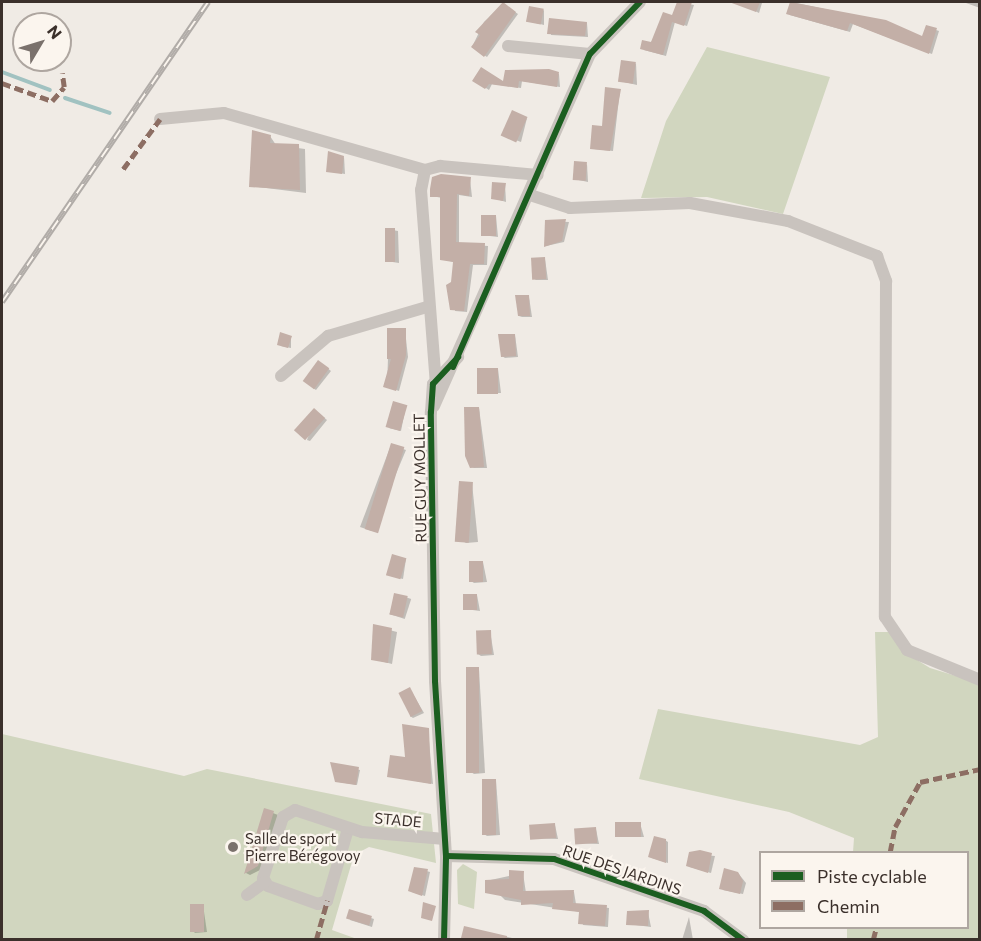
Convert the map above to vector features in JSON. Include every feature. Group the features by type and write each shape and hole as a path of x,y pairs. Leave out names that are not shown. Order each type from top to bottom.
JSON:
{"street":[{"name":"RUE GUY MOLLET","path":"437,387 458,357 590,54 640,2"},
{"path":"508,46 590,54"},
{"path":"160,119 224,113 249,117 425,170 440,166 538,175"},
{"name":"RUE GUY MOLLET","path":"425,170 421,190 427,307 437,387 431,412 435,681 446,856 444,939"},
{"path":"530,195 570,208 690,203 788,221 877,256 886,281 885,617 907,650 980,680"},
{"path":"281,376 328,336 427,307"},
{"name":"STADE","path":"265,882 283,817 295,810 348,829 445,839"},
{"path":"248,895 265,882 318,904 327,901 348,829"},
{"name":"RUE DES JARDINS","path":"446,856 554,859 704,911 743,939"}],"green space":[{"path":"707,47 830,77 783,214 707,197 641,198 666,121"},
{"path":"875,632 889,632 909,655 930,668 979,683 979,939 847,939 847,929 969,929 969,851 853,851 854,838 789,812 639,779 658,709 860,745 878,737"},
{"path":"2,734 184,776 207,769 431,814 436,863 369,847 354,855 332,930 357,939 2,939"},
{"path":"463,864 477,872 474,909 458,904 457,870"}],"building":[{"path":"503,2 516,12 484,57 471,47 480,35 475,32"},
{"path":"677,2 692,2 684,26 672,22 663,55 640,49 642,40 651,42 663,12 672,15"},
{"path":"729,2 760,2 756,12"},
{"path":"790,2 886,20 922,36 926,25 937,28 929,54 850,23 847,31 786,14"},
{"path":"529,6 544,9 541,25 526,22"},
{"path":"549,18 587,22 585,36 547,34"},
{"path":"621,60 636,62 633,84 618,82"},
{"path":"481,67 503,81 505,70 549,69 559,72 557,87 519,81 518,88 489,84 485,89 472,81"},
{"path":"605,87 621,89 610,151 590,149 592,125 602,126"},
{"path":"512,110 528,117 516,142 501,136"},
{"path":"252,130 271,135 270,143 299,144 300,190 249,187"},
{"path":"328,151 344,156 342,174 326,172"},
{"path":"574,161 587,162 586,181 573,180"},
{"path":"441,174 471,177 469,196 457,194 456,242 485,243 484,264 470,264 464,311 450,310 446,285 451,282 453,262 440,260 440,197 430,197 430,189 432,177"},
{"path":"492,182 506,183 503,201 491,199"},
{"path":"481,215 496,215 496,236 481,236"},
{"path":"566,219 562,241 544,247 545,220"},
{"path":"385,228 395,228 395,262 385,262"},
{"path":"545,257 546,279 532,280 531,258"},
{"path":"515,295 529,295 530,316 518,316"},
{"path":"387,328 406,328 406,355 396,391 383,387 391,359 387,359"},
{"path":"280,332 292,336 288,348 277,345"},
{"path":"498,334 515,334 516,356 501,357"},
{"path":"318,360 329,368 314,389 303,381"},
{"path":"477,368 498,368 498,394 477,394"},
{"path":"393,401 407,405 400,431 386,427"},
{"path":"464,407 479,407 484,467 470,468 465,456"},
{"path":"314,408 325,418 305,440 294,430"},
{"path":"391,443 404,447 378,533 365,529"},
{"path":"459,481 473,482 469,543 455,542"},
{"path":"392,554 406,558 400,579 386,575"},
{"path":"469,561 483,561 483,582 469,582"},
{"path":"394,593 408,596 403,617 389,615"},
{"path":"463,594 477,594 477,610 463,610"},
{"path":"373,624 392,628 388,663 371,660"},
{"path":"491,630 492,654 477,655 476,631"},
{"path":"466,667 479,667 479,773 466,773"},
{"path":"410,687 422,711 411,717 398,693"},
{"path":"402,724 429,728 431,784 387,777 390,755 405,757"},
{"path":"330,762 359,767 356,785 335,782"},
{"path":"482,779 496,779 496,835 482,835"},
{"path":"264,808 274,811 258,866 244,874"},
{"path":"615,822 641,822 641,837 615,837"},
{"path":"555,823 556,838 530,840 529,825"},
{"path":"596,827 597,843 575,844 574,829"},
{"path":"654,836 666,839 666,863 648,857"},
{"path":"700,850 712,853 708,873 686,866 689,852"},
{"path":"414,867 428,869 422,896 408,891"},
{"path":"724,868 738,872 743,881 740,894 719,889"},
{"path":"509,870 524,871 523,891 574,890 573,903 607,905 605,926 578,924 579,912 552,909 553,903 521,905 521,900 485,893 485,880 509,879"},
{"path":"423,902 436,906 432,921 421,918"},
{"path":"190,904 204,904 204,932 190,932"},
{"path":"349,909 372,916 369,926 346,919"},
{"path":"649,910 648,926 626,925 627,911"},
{"path":"464,926 507,936 507,939 461,938"}],"waterway":[{"path":"2,72 50,90"},
{"path":"65,98 110,113"}],"railway":[{"path":"2,302 208,2"}],"marked path":[{"path":"2,83 52,101 64,87 62,73"},
{"path":"123,169 160,119"},
{"path":"890,851 895,827 920,782 980,769"},
{"path":"316,940 327,901"},
{"path":"873,940 876,929"}],"cycle path":[{"path":"453,367 590,54 640,2"},
{"path":"444,940 446,856 435,681 431,412 433,384 458,357"},
{"path":"446,856 554,859 704,911 743,940"}],"place":[{"name":"Salle de sport Pierre Bérégovoy","path":"233,847"}]}
